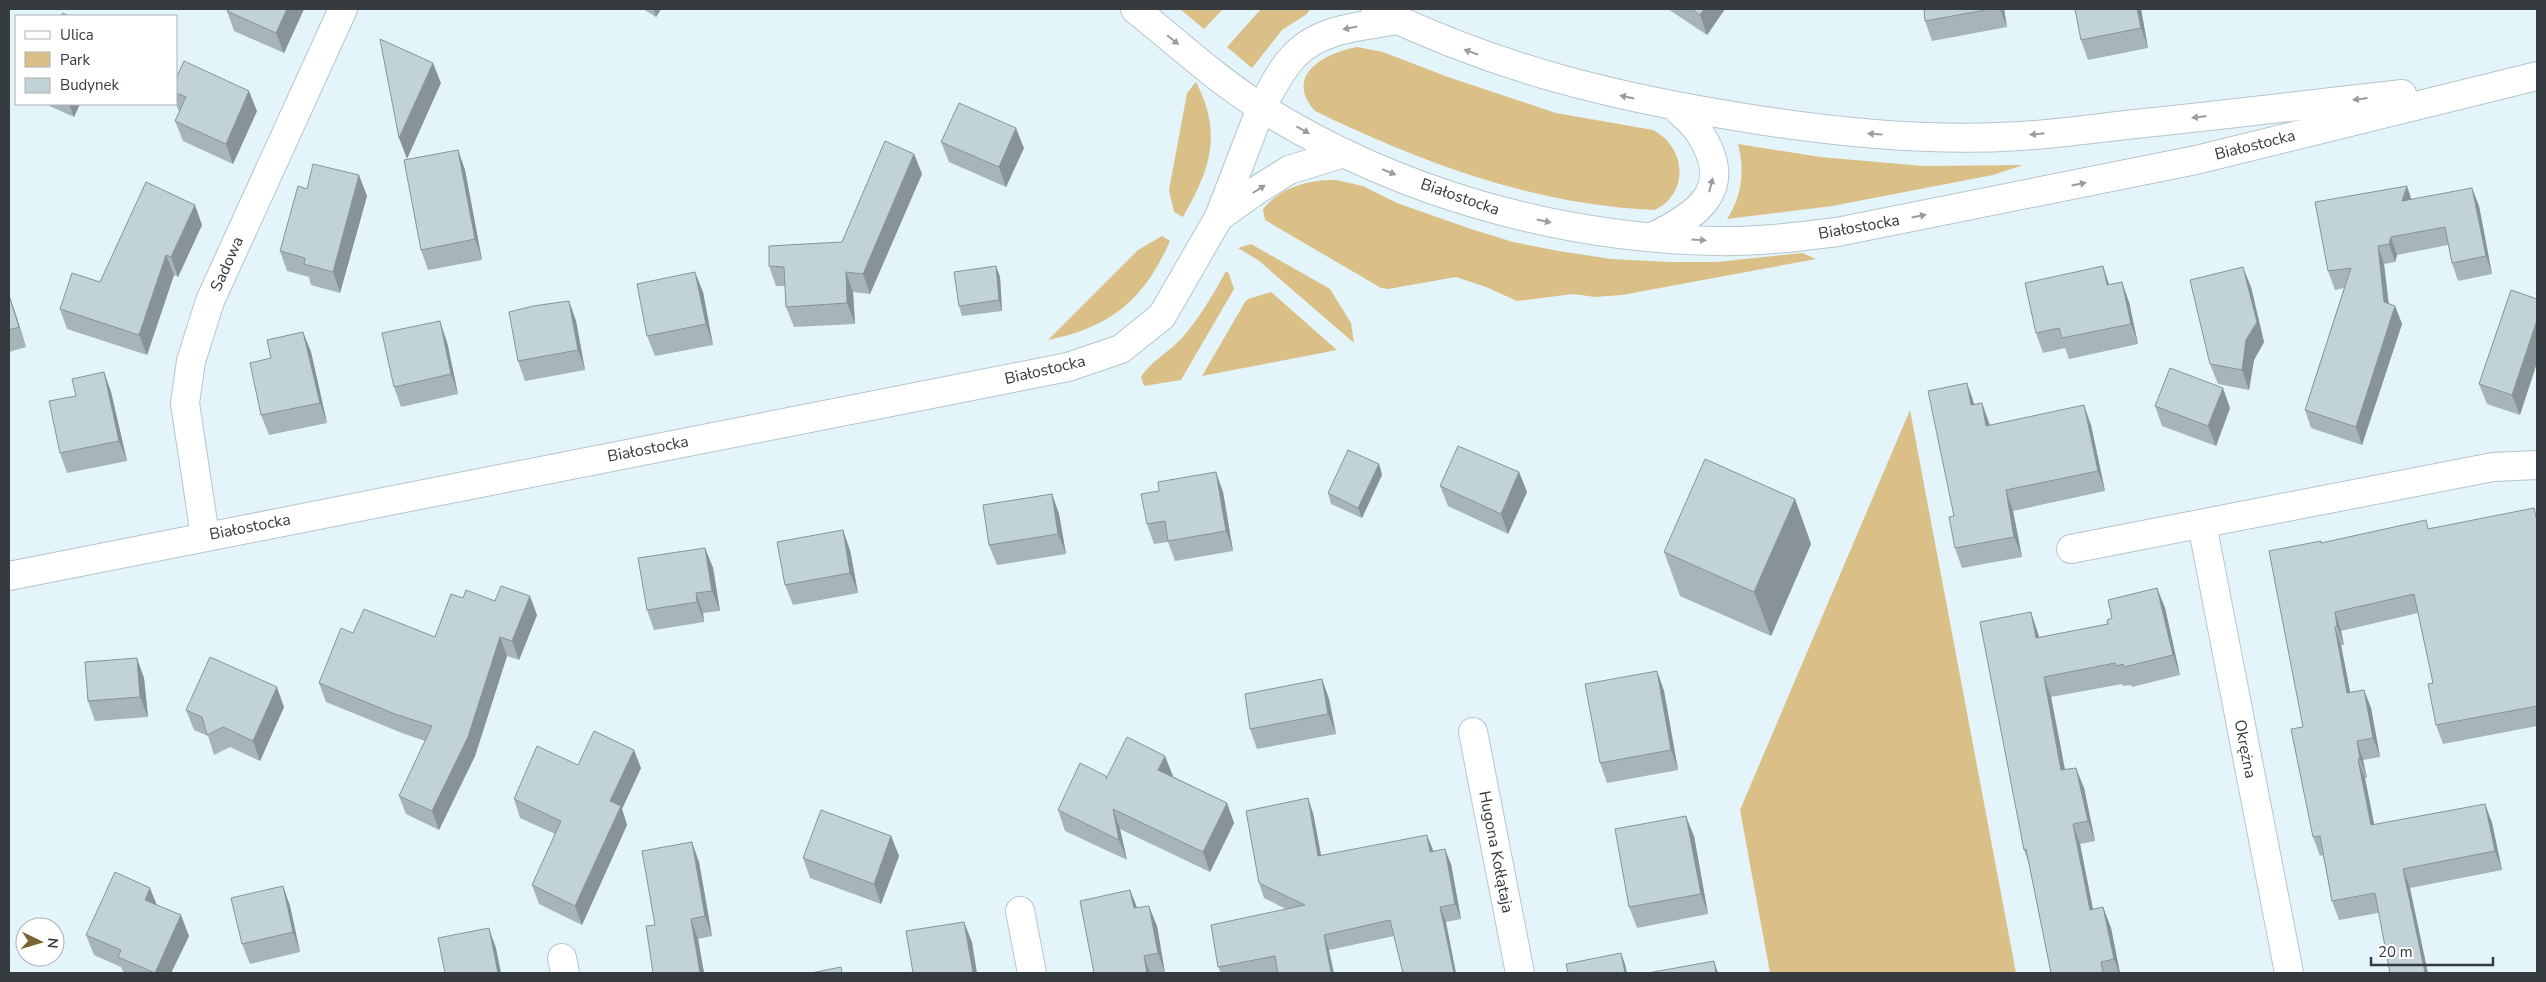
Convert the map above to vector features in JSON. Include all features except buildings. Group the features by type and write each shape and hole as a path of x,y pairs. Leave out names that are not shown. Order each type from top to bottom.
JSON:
{"street":[{"name":"Sadowa","path":"205,536 185,404 191,361 210,301 343,9"},
{"path":"1135,9 1261,108 1344,153"},
{"name":"Białostocka","path":"9,576 1068,367 1120,349 1162,316 1219,217 1261,108 1287,64 1303,48 1335,31 1386,14 1465,50 1536,73 1608,93 1675,107 1783,124 1868,134 1938,137 2019,136 2525,79"},
{"name":"Białostocka","path":"1219,217 1289,170 1344,153 1440,193 1500,212 1556,224 1651,237 1716,241 1783,239 1837,232 2196,160 2525,79"},
{"path":"1651,237 1682,223 1696,212 1712,186 1714,165 1711,156 1699,131 1675,107"},
{"path":"2071,549 2493,467 2537,465"},
{"name":"Okrężna","path":"2202,524 2289,973"},
{"name":"Hugona Kołłątaja","path":"1473,732 1520,973"},
{"path":"1020,911 1032,973"}],"green space":[{"path":"1180,9 1223,9 1204,29"},
{"path":"1261,9 1310,9 1307,14 1282,30 1252,68 1227,47"},
{"path":"1357,47 1383,52 1448,77 1556,113 1653,130 1672,147 1677,158 1680,170 1674,193 1655,210 1566,200 1480,178 1438,164 1396,148 1315,111 1306,98 1304,87 1306,77 1321,60 1332,54"},
{"path":"1196,82 1209,118 1210,151 1200,183 1183,217 1174,212 1169,190 1187,93"},
{"path":"1738,144 1820,157 1924,166 2023,165 1993,175 1832,206 1727,219 1736,201 1741,183 1742,174"},
{"path":"1336,180 1363,186 1397,203 1471,229 1513,242 1559,251 1611,259 1670,262 1717,262 1802,253 1816,259 1622,295 1595,297 1573,294 1517,301 1486,287 1456,277 1388,289 1381,288 1265,220 1263,209 1278,195 1305,183"},
{"path":"1162,236 1170,241 1160,262 1137,295 1123,308 1107,319 1090,327 1048,340 1138,250"},
{"path":"1251,244 1330,289 1351,323 1354,343 1258,260 1238,248"},
{"path":"1226,271 1229,274 1234,289 1181,380 1144,386 1141,377 1154,362 1176,344 1188,331"},
{"path":"1271,292 1337,350 1202,376 1245,302 1248,299"},
{"path":"1910,410 2016,973 1770,973 1740,810"}]}
